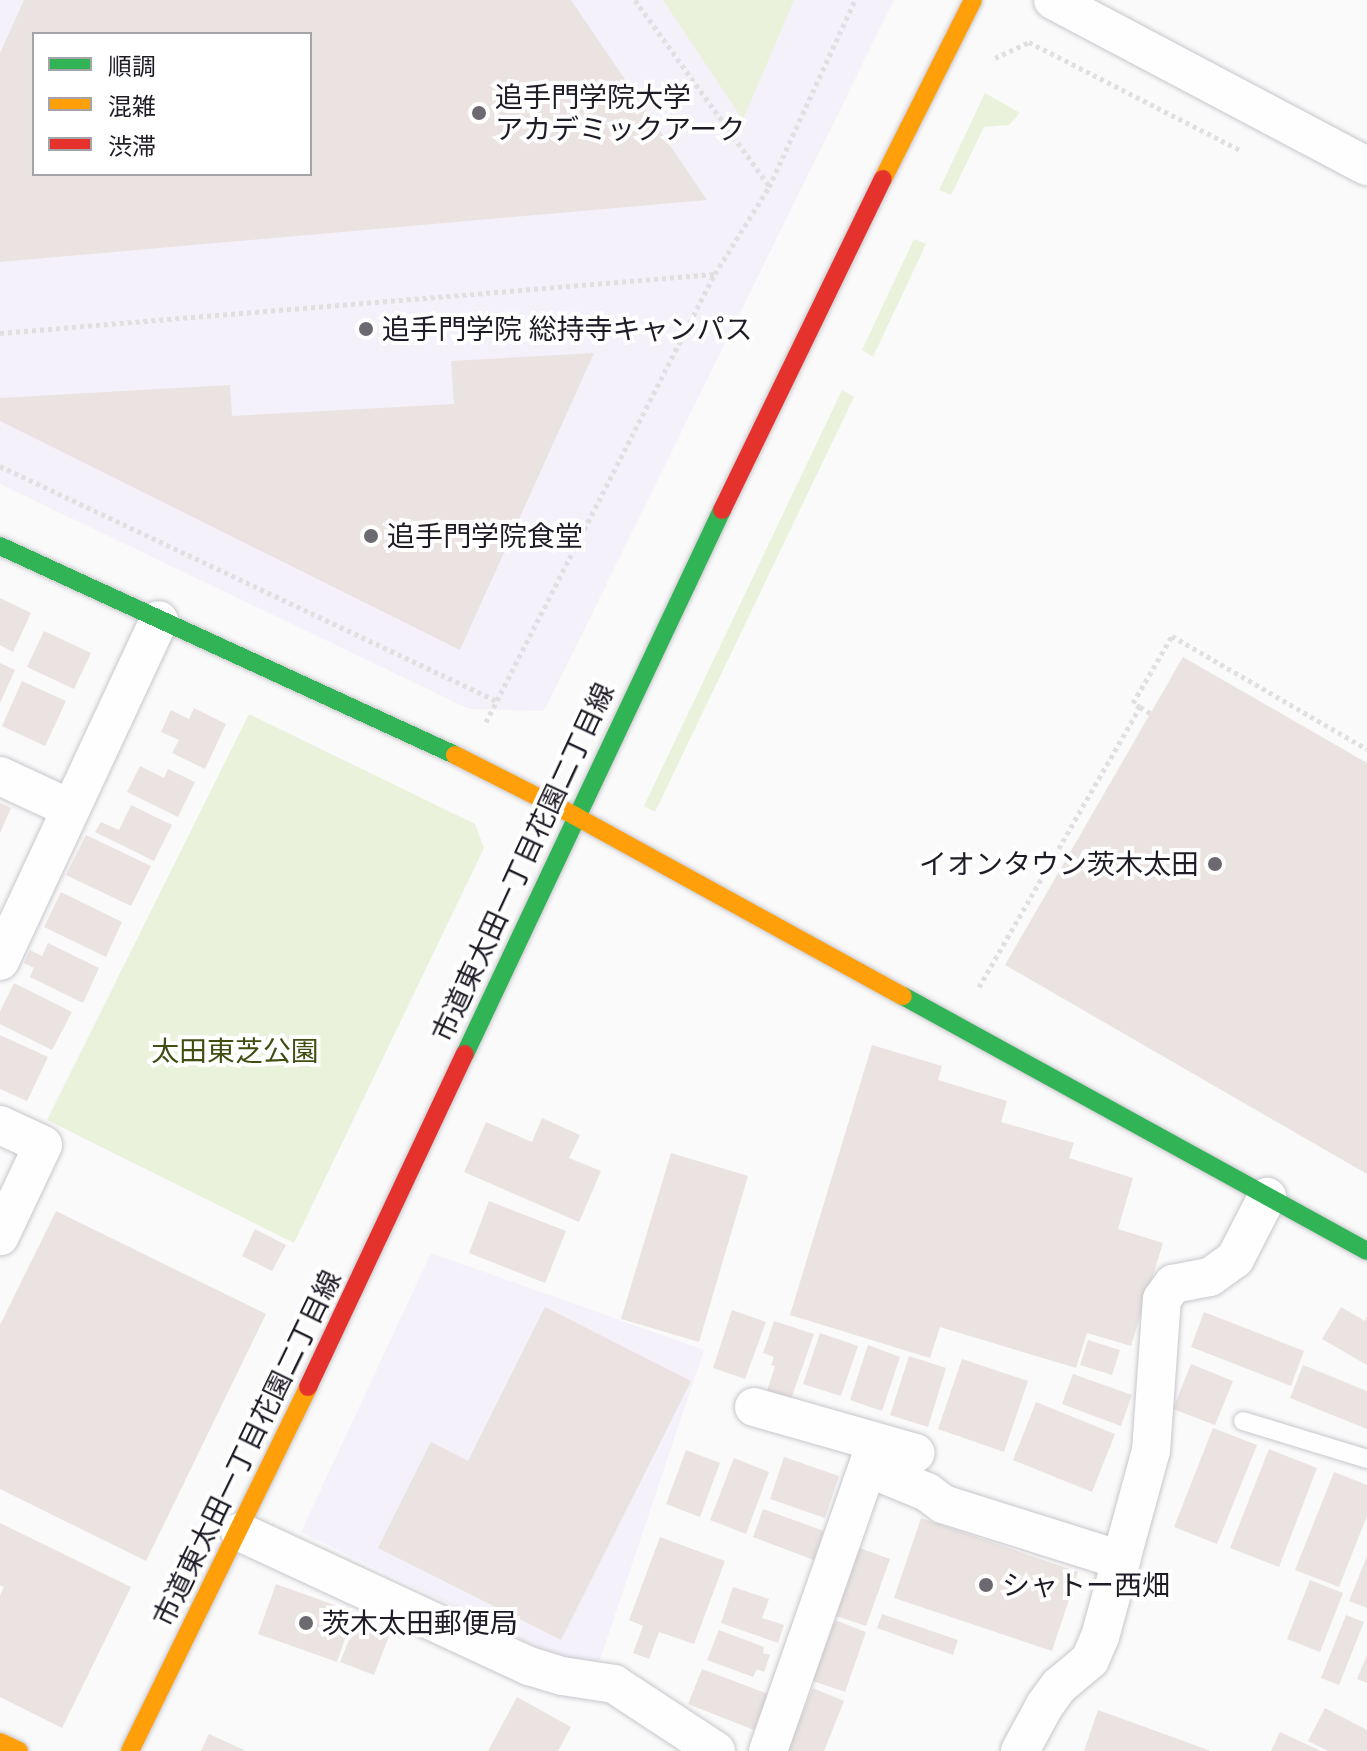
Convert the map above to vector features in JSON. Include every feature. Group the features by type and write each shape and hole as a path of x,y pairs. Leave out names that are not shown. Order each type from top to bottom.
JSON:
{"street":[{"name":"市道東太田一丁目花園二丁目線","path":"130,1751 240,1532 802,339 973,0"},
{"path":"1053,0 1367,166"},
{"path":"0,546 467,760 575,816 1367,1251"},
{"path":"0,961 159,620"},
{"path":"0,776 71,809"},
{"path":"0,1125 43,1145 0,1236"},
{"path":"1020,1751 1059,1686 1090,1660 1100,1637 1151,1451 1162,1299 1173,1284 1210,1277 1235,1259 1267,1197"},
{"path":"754,1407 872,1456 943,1504 1121,1560"},
{"path":"872,1456 916,1453"},
{"path":"768,1751 872,1456"},
{"path":"240,1532 529,1666 562,1676 614,1684 634,1694 716,1751"},
{"path":"0,1742 19,1751"}],"lane":[{"path":"1243,1421 1367,1459"}],"path":[{"path":"635,0 769,187"},
{"path":"467,760 715,274 769,187 855,0"},
{"path":"987,72 995,58 1029,42 1244,151"},
{"path":"0,333 715,274"},
{"path":"0,466 497,701"},
{"path":"1150,713 1133,703 1172,636 1367,749"},
{"path":"978,988 1140,707"}],"shaded area":[{"name":"追手門学院 総持寺キャンパス","path":"0,0 894,0 544,711 469,709 0,484"},
{"path":"431,1253 704,1350 600,1660 566,1661 301,1532"}],"green space":[{"path":"663,0 794,0 743,120"},
{"path":"985,93 1020,113 1009,125 984,127 951,195 939,190"},
{"path":"914,239 926,244 873,357 862,350"},
{"path":"842,390 854,397 655,812 644,806"},
{"name":"太田東芝公園","path":"249,714 475,824 484,848 294,1243 47,1120"}],"building":[{"name":"追手門学院大学 アカデミックアーク","path":"24,0 571,0 707,200 0,262 0,53"},
{"name":"追手門学院食堂","path":"594,353 460,650 0,421 0,398 230,385 232,416 454,404 451,361"},
{"path":"0,598 31,613 13,652 0,645"},
{"path":"44,631 91,653 74,689 27,667"},
{"name":"イオンタウン茨木太田","path":"1183,657 1367,763 1367,1174 1005,965"},
{"path":"0,663 15,670 0,703"},
{"path":"22,681 66,701 45,746 2,726"},
{"path":"194,708 226,724 205,769 172,753 179,740 161,732 171,710 189,719"},
{"path":"140,766 164,778 168,769 195,782 178,817 127,792"},
{"path":"0,803 11,808 0,833"},
{"path":"131,805 172,825 154,861 95,832 101,822 119,830"},
{"path":"86,835 151,866 131,906 66,875"},
{"path":"61,892 122,922 106,957 44,927"},
{"path":"48,943 99,968 83,1003 30,977 34,968 24,963 30,950 42,956"},
{"path":"14,983 72,1012 52,1050 0,1024 0,1011"},
{"path":"0,1035 48,1057 27,1101 0,1089"},
{"path":"872,1045 942,1066 938,1080 1007,1101 1001,1122 1074,1143 1069,1158 1133,1178 1118,1229 1163,1243 1131,1346 1087,1333 1076,1368 940,1327 930,1358 790,1315"},
{"path":"542,1118 580,1135 569,1158 601,1171 579,1222 464,1172 486,1122 532,1142"},
{"path":"671,1153 748,1176 699,1342 621,1319"},
{"path":"489,1201 566,1231 545,1283 469,1253"},
{"path":"56,1211 266,1314 146,1561 0,1489 0,1325"},
{"path":"255,1229 286,1245 272,1271 242,1256"},
{"path":"545,1307 691,1381 561,1640 378,1548 431,1442 468,1461"},
{"path":"1341,1307 1365,1321 1367,1316 1367,1365 1322,1339"},
{"path":"732,1310 766,1322 745,1379 713,1368"},
{"path":"1204,1312 1304,1351 1291,1386 1191,1347"},
{"path":"774,1321 814,1334 791,1399 767,1391 775,1366 771,1365 774,1357 763,1353"},
{"path":"820,1333 858,1346 841,1396 803,1384"},
{"path":"1088,1340 1120,1350 1112,1375 1080,1365"},
{"path":"868,1345 900,1357 882,1411 850,1400"},
{"path":"909,1356 946,1368 928,1427 890,1415"},
{"path":"962,1359 1028,1381 1004,1452 938,1429"},
{"path":"1191,1364 1233,1381 1215,1425 1173,1409"},
{"path":"1303,1365 1367,1391 1367,1429 1290,1398"},
{"path":"1073,1374 1132,1395 1121,1426 1062,1404"},
{"path":"1036,1402 1115,1434 1092,1492 1013,1460"},
{"path":"1213,1428 1257,1445 1217,1544 1174,1527"},
{"path":"1269,1449 1317,1468 1279,1567 1230,1548"},
{"path":"686,1450 720,1463 700,1517 666,1504"},
{"path":"784,1457 839,1476 825,1518 770,1499"},
{"path":"734,1458 769,1472 746,1534 710,1520"},
{"path":"1334,1472 1367,1485 1367,1516 1339,1587 1295,1570"},
{"path":"763,1509 824,1531 814,1560 753,1537"},
{"name":"シャトー西畑","path":"921,1518 1078,1572 1052,1651 894,1598"},
{"path":"0,1523 131,1587 62,1728 0,1697 0,1595 4,1587 0,1585"},
{"path":"660,1537 725,1561 694,1644 659,1632 649,1659 633,1653 643,1626 629,1620"},
{"path":"860,1548 890,1559 866,1626 836,1616"},
{"path":"1367,1556 1367,1608 1349,1601"},
{"path":"1310,1580 1343,1593 1320,1652 1287,1639"},
{"path":"276,1584 354,1612 337,1662 258,1634"},
{"path":"733,1587 769,1599 762,1618 784,1625 778,1643 721,1623"},
{"path":"882,1614 958,1640 953,1655 877,1628"},
{"path":"1346,1615 1364,1622 1339,1685 1321,1678"},
{"path":"358,1618 391,1631 374,1675 340,1662"},
{"path":"835,1620 866,1632 845,1692 813,1681"},
{"path":"719,1630 764,1647 763,1653 770,1655 764,1672 757,1669 753,1677 707,1660"},
{"path":"1367,1655 1367,1683 1357,1679"},
{"path":"702,1669 768,1694 754,1730 688,1704"},
{"path":"813,1688 844,1701 824,1751 787,1751"},
{"path":"517,1697 571,1727 558,1751 488,1751"},
{"path":"1325,1708 1367,1730 1367,1751 1328,1751 1308,1741"},
{"path":"1098,1710 1211,1751 1084,1751"},
{"path":"1280,1732 1321,1751 1271,1751"},
{"path":"209,1734 246,1751 201,1751"}],"traffic: fast":[{"path":"465,1054 722,510"},
{"path":"0,546 455,755"},
{"path":"903,996 1367,1251"}],"traffic: slow":[{"path":"883,179 973,0"},
{"path":"455,755 575,816 903,996"},
{"path":"130,1751 308,1387"},
{"path":"0,1742 19,1751"}],"traffic: jam":[{"path":"722,510 883,179"},
{"path":"308,1387 465,1054"}],"place":[{"name":"追手門学院大学 アカデミックアーク","path":"479,113"},
{"name":"追手門学院 総持寺キャンパス","path":"366,329"},
{"name":"追手門学院食堂","path":"371,536"},
{"name":"イオンタウン茨木太田","path":"1215,864"},
{"name":"シャトー西畑","path":"986,1585"},
{"name":"茨木太田郵便局","path":"306,1623"}]}
